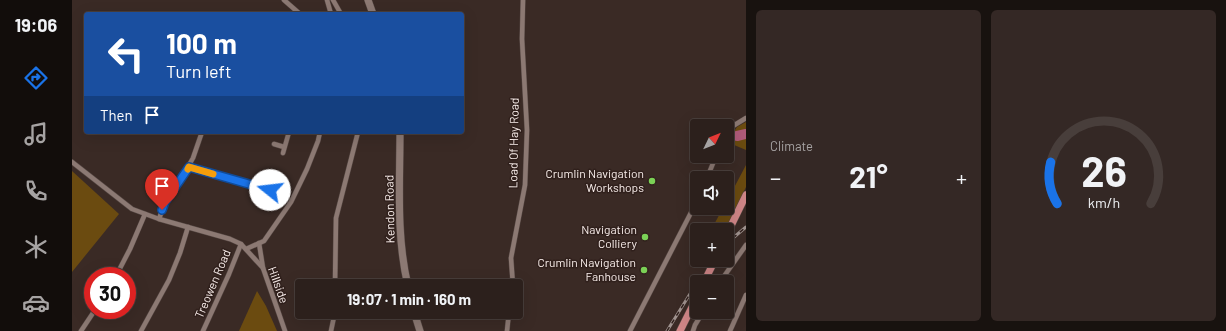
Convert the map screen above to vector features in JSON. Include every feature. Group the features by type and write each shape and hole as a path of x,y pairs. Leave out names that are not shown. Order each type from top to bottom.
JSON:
{"main road":[{"path":"368,0 372,12"},
{"name":"Kendon Road","path":"400,134 400,214 402,250 407,279"},
{"path":"732,223 746,195"},
{"path":"680,331 690,311"},
{"path":"416,319 420,331"}],"street":[{"path":"284,0 298,12"},
{"path":"327,0 330,12"},
{"path":"333,0 340,12"},
{"name":"Load Of Hay Road","path":"512,279 511,258 525,184 527,130 522,39 523,0"},
{"path":"734,125 746,118"},
{"path":"158,219 165,202 189,167 201,134"},
{"path":"283,153 288,134"},
{"path":"246,249 264,241 290,202 307,169 320,134"},
{"path":"335,279 336,218 357,134"},
{"path":"274,144 284,147"},
{"path":"72,162 127,205 145,214 230,239 241,244"},
{"path":"189,167 284,194"},
{"path":"121,267 145,214"},
{"path":"630,331 690,215"},
{"path":"141,331 169,280 180,253 188,226"},
{"path":"259,243 263,268"},
{"name":"Hillside","path":"241,244 263,268 285,331"},
{"name":"Treowen Road","path":"203,331 241,244"},
{"path":"725,275 746,245"},
{"path":"730,331 746,295"},
{"path":"81,331 89,319"},
{"path":"331,331 333,319"},
{"path":"507,331 508,319"},
{"path":"693,331 699,319"}],"shaded area":[{"path":"746,122 746,150 734,145 734,132 737,127"},
{"path":"746,165 746,187 734,212 734,188"},
{"path":"72,171 119,214 72,272"},
{"path":"719,215 732,215 728,223 715,223"},
{"path":"257,291 266,306 277,331 239,331"}],"waterway":[{"path":"737,136 746,134"}],"railway":[{"path":"734,237 746,227"},
{"path":"667,331 690,294"}],"slow traffic":[{"path":"188,169 189,167 213,174"}],"place":[{"name":"Crumlin Navigation Workshops","path":"652,181"},
{"name":"Navigation Colliery","path":"645,237"},
{"name":"Crumlin Navigation Fanhouse","path":"644,270"}],"route":[{"path":"162,210 165,202 189,167 270,190"}]}
